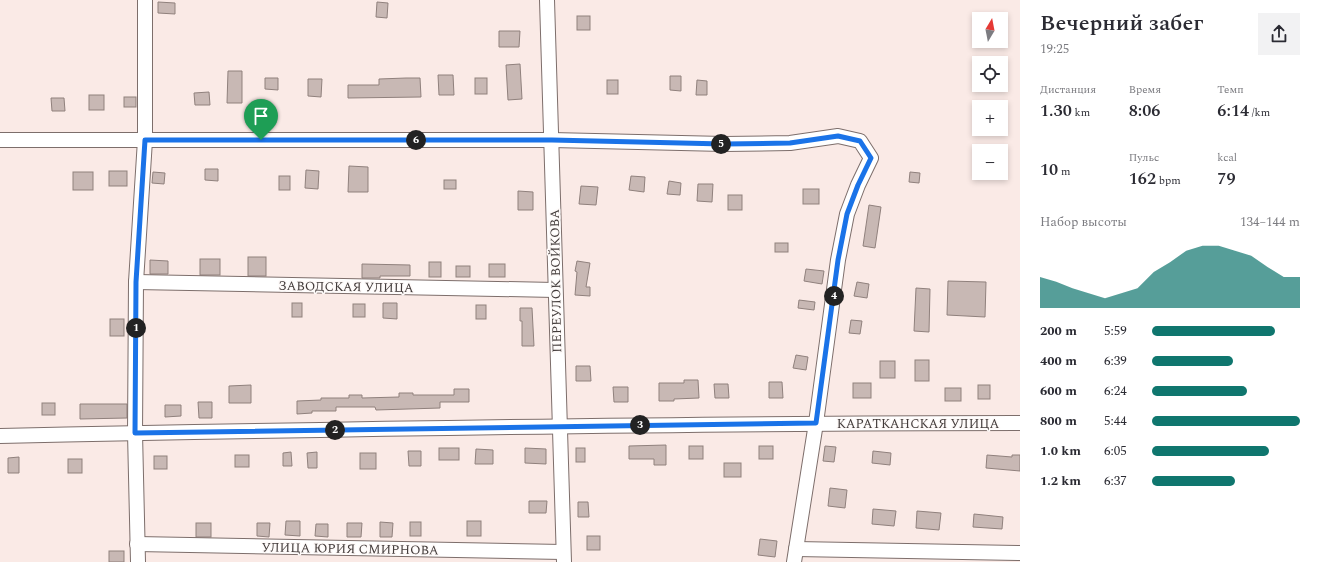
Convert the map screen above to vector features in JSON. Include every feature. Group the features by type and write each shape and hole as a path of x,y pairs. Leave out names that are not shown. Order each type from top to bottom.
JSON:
{"street":[{"path":"138,562 135,433 136,282 145,140 145,0"},
{"name":"ПЕРЕУЛОК ВОЙКОВА","path":"547,0 564,557"},
{"path":"0,140 552,140 724,144 790,143 838,136 860,141 871,158 858,185 847,214 838,260 816,423 795,556 1020,553"},
{"name":"ЗАВОДСКАЯ УЛИЦА","path":"136,282 555,290"},
{"name":"КАРАТКАНСКАЯ УЛИЦА","path":"0,436 559,426 816,423 1020,423"},
{"name":"УЛИЦА ЮРИЯ СМИРНОВА","path":"137,544 564,557"}],"building":[{"path":"158,2 175,3 175,14 158,13"},
{"path":"377,2 388,3 387,18 376,17"},
{"path":"577,16 590,16 590,30 577,30"},
{"path":"499,31 520,31 519,47 499,47"},
{"path":"520,64 522,99 508,100 506,65"},
{"path":"228,71 242,71 242,103 227,103"},
{"path":"438,75 453,75 454,95 439,95"},
{"path":"670,76 681,76 681,91 670,90"},
{"path":"265,78 278,78 278,90 265,89"},
{"path":"420,78 421,97 348,98 348,85 379,85 379,79"},
{"path":"475,78 487,78 487,94 475,94"},
{"path":"308,79 322,79 321,97 308,96"},
{"path":"607,80 618,80 618,94 607,94"},
{"path":"697,80 707,81 707,95 696,95"},
{"path":"209,92 210,105 195,105 194,93"},
{"path":"89,95 104,95 104,110 89,110"},
{"path":"124,97 136,97 136,107 124,107"},
{"path":"51,98 64,98 65,111 52,111"},
{"path":"349,166 368,167 368,192 348,192"},
{"path":"205,169 218,169 218,181 205,180"},
{"path":"306,170 319,171 318,189 305,188"},
{"path":"109,171 127,171 127,186 109,186"},
{"path":"73,172 93,172 93,190 73,190"},
{"path":"153,172 165,173 164,184 152,183"},
{"path":"910,172 920,173 919,183 909,182"},
{"path":"279,176 290,176 290,190 279,190"},
{"path":"631,176 645,177 644,192 629,190"},
{"path":"444,180 456,180 456,189 444,189"},
{"path":"669,181 681,183 680,195 667,194"},
{"path":"698,184 713,184 712,202 697,201"},
{"path":"581,186 598,187 596,205 579,204"},
{"path":"803,189 819,189 819,204 803,204"},
{"path":"518,191 533,192 533,210 518,210"},
{"path":"728,195 742,195 742,210 728,210"},
{"path":"869,205 881,207 875,248 863,246"},
{"path":"775,243 788,243 788,252 775,252"},
{"path":"248,257 266,257 266,276 248,276"},
{"path":"200,259 220,259 220,275 200,275"},
{"path":"150,260 168,261 168,274 150,274"},
{"path":"577,261 590,263 586,287 590,287 590,296 575,295 577,272 575,271"},
{"path":"429,262 441,262 441,277 429,277"},
{"path":"362,264 410,265 410,276 380,276 380,278 362,278"},
{"path":"489,264 505,264 505,277 489,277"},
{"path":"456,266 470,266 470,277 456,277"},
{"path":"806,269 824,271 822,284 804,281"},
{"path":"948,281 986,282 985,317 947,315"},
{"path":"857,282 869,284 867,298 854,296"},
{"path":"916,288 930,289 929,332 914,331"},
{"path":"799,300 815,302 814,310 798,308"},
{"path":"292,303 302,303 302,317 292,317"},
{"path":"383,303 397,303 397,319 383,318"},
{"path":"353,304 365,304 365,317 353,317"},
{"path":"476,305 486,305 486,319 476,319"},
{"path":"520,308 532,308 534,346 522,346 522,321 520,321"},
{"path":"110,319 124,319 124,336 110,336"},
{"path":"851,320 862,321 860,334 849,333"},
{"path":"796,355 808,357 806,370 793,368"},
{"path":"915,360 929,360 929,381 915,381"},
{"path":"880,361 895,361 895,378 880,378"},
{"path":"576,366 590,366 591,381 576,381"},
{"path":"684,380 698,380 699,398 659,401 659,383 684,383"},
{"path":"769,382 782,382 783,398 769,398"},
{"path":"853,383 871,383 871,398 853,398"},
{"path":"714,384 728,384 729,398 715,398"},
{"path":"251,385 251,403 229,403 229,386"},
{"path":"978,385 990,385 990,399 978,399"},
{"path":"613,387 628,387 628,402 614,402"},
{"path":"945,388 961,388 961,401 945,401"},
{"path":"454,389 469,389 469,402 440,402 440,408 376,410 375,407 336,407 336,411 312,411 312,413 297,414 297,401 321,400 321,398 349,398 349,395 362,395 362,398 399,397 399,393 413,393 413,395 454,395"},
{"path":"198,402 212,402 212,418 199,418"},
{"path":"42,403 55,403 55,415 42,415"},
{"path":"80,404 127,404 127,418 80,419"},
{"path":"165,405 181,405 181,416 165,417"},
{"path":"666,445 666,465 654,465 654,459 629,459 629,446"},
{"path":"689,446 703,446 703,459 689,459"},
{"path":"759,446 773,446 773,459 759,459"},
{"path":"825,446 836,447 834,462 823,461"},
{"path":"439,448 459,448 459,460 439,460"},
{"path":"525,448 546,449 546,464 525,463"},
{"path":"576,448 585,448 585,462 576,462"},
{"path":"476,449 493,450 493,464 475,464"},
{"path":"408,451 421,451 421,466 409,466"},
{"path":"873,451 891,453 890,465 872,463"},
{"path":"291,452 292,466 283,466 283,453"},
{"path":"317,452 317,468 308,468 307,453"},
{"path":"360,453 376,453 376,469 360,469"},
{"path":"235,455 249,455 249,467 235,467"},
{"path":"987,455 1012,457 1012,455 1020,455 1020,471 986,468"},
{"path":"154,456 167,456 167,469 154,469"},
{"path":"19,457 19,473 8,473 8,458"},
{"path":"68,459 82,459 82,473 68,473"},
{"path":"724,463 741,463 741,477 724,477"},
{"path":"830,488 847,490 845,508 828,506"},
{"path":"529,501 547,501 546,513 529,513"},
{"path":"578,502 588,502 589,517 578,517"},
{"path":"873,509 896,511 894,526 872,524"},
{"path":"917,511 941,513 939,530 916,528"},
{"path":"974,514 1003,517 1002,529 973,527"},
{"path":"286,521 300,521 300,536 285,535"},
{"path":"467,521 481,521 481,536 467,536"},
{"path":"380,522 393,523 392,537 380,537"},
{"path":"410,522 421,522 421,536 410,536"},
{"path":"196,523 211,523 211,537 196,537"},
{"path":"257,523 270,523 269,537 257,536"},
{"path":"347,523 362,523 361,537 347,537"},
{"path":"316,524 328,524 328,537 315,536"},
{"path":"587,536 600,536 600,550 587,550"},
{"path":"760,539 777,541 775,557 758,555"},
{"path":"109,551 124,551 124,562 109,562"}],"route":[{"path":"838,136 860,141 871,158 858,185 847,214 838,260 816,423 135,433 136,282 145,140 261,140 552,140 724,144 790,143 838,136"}]}
